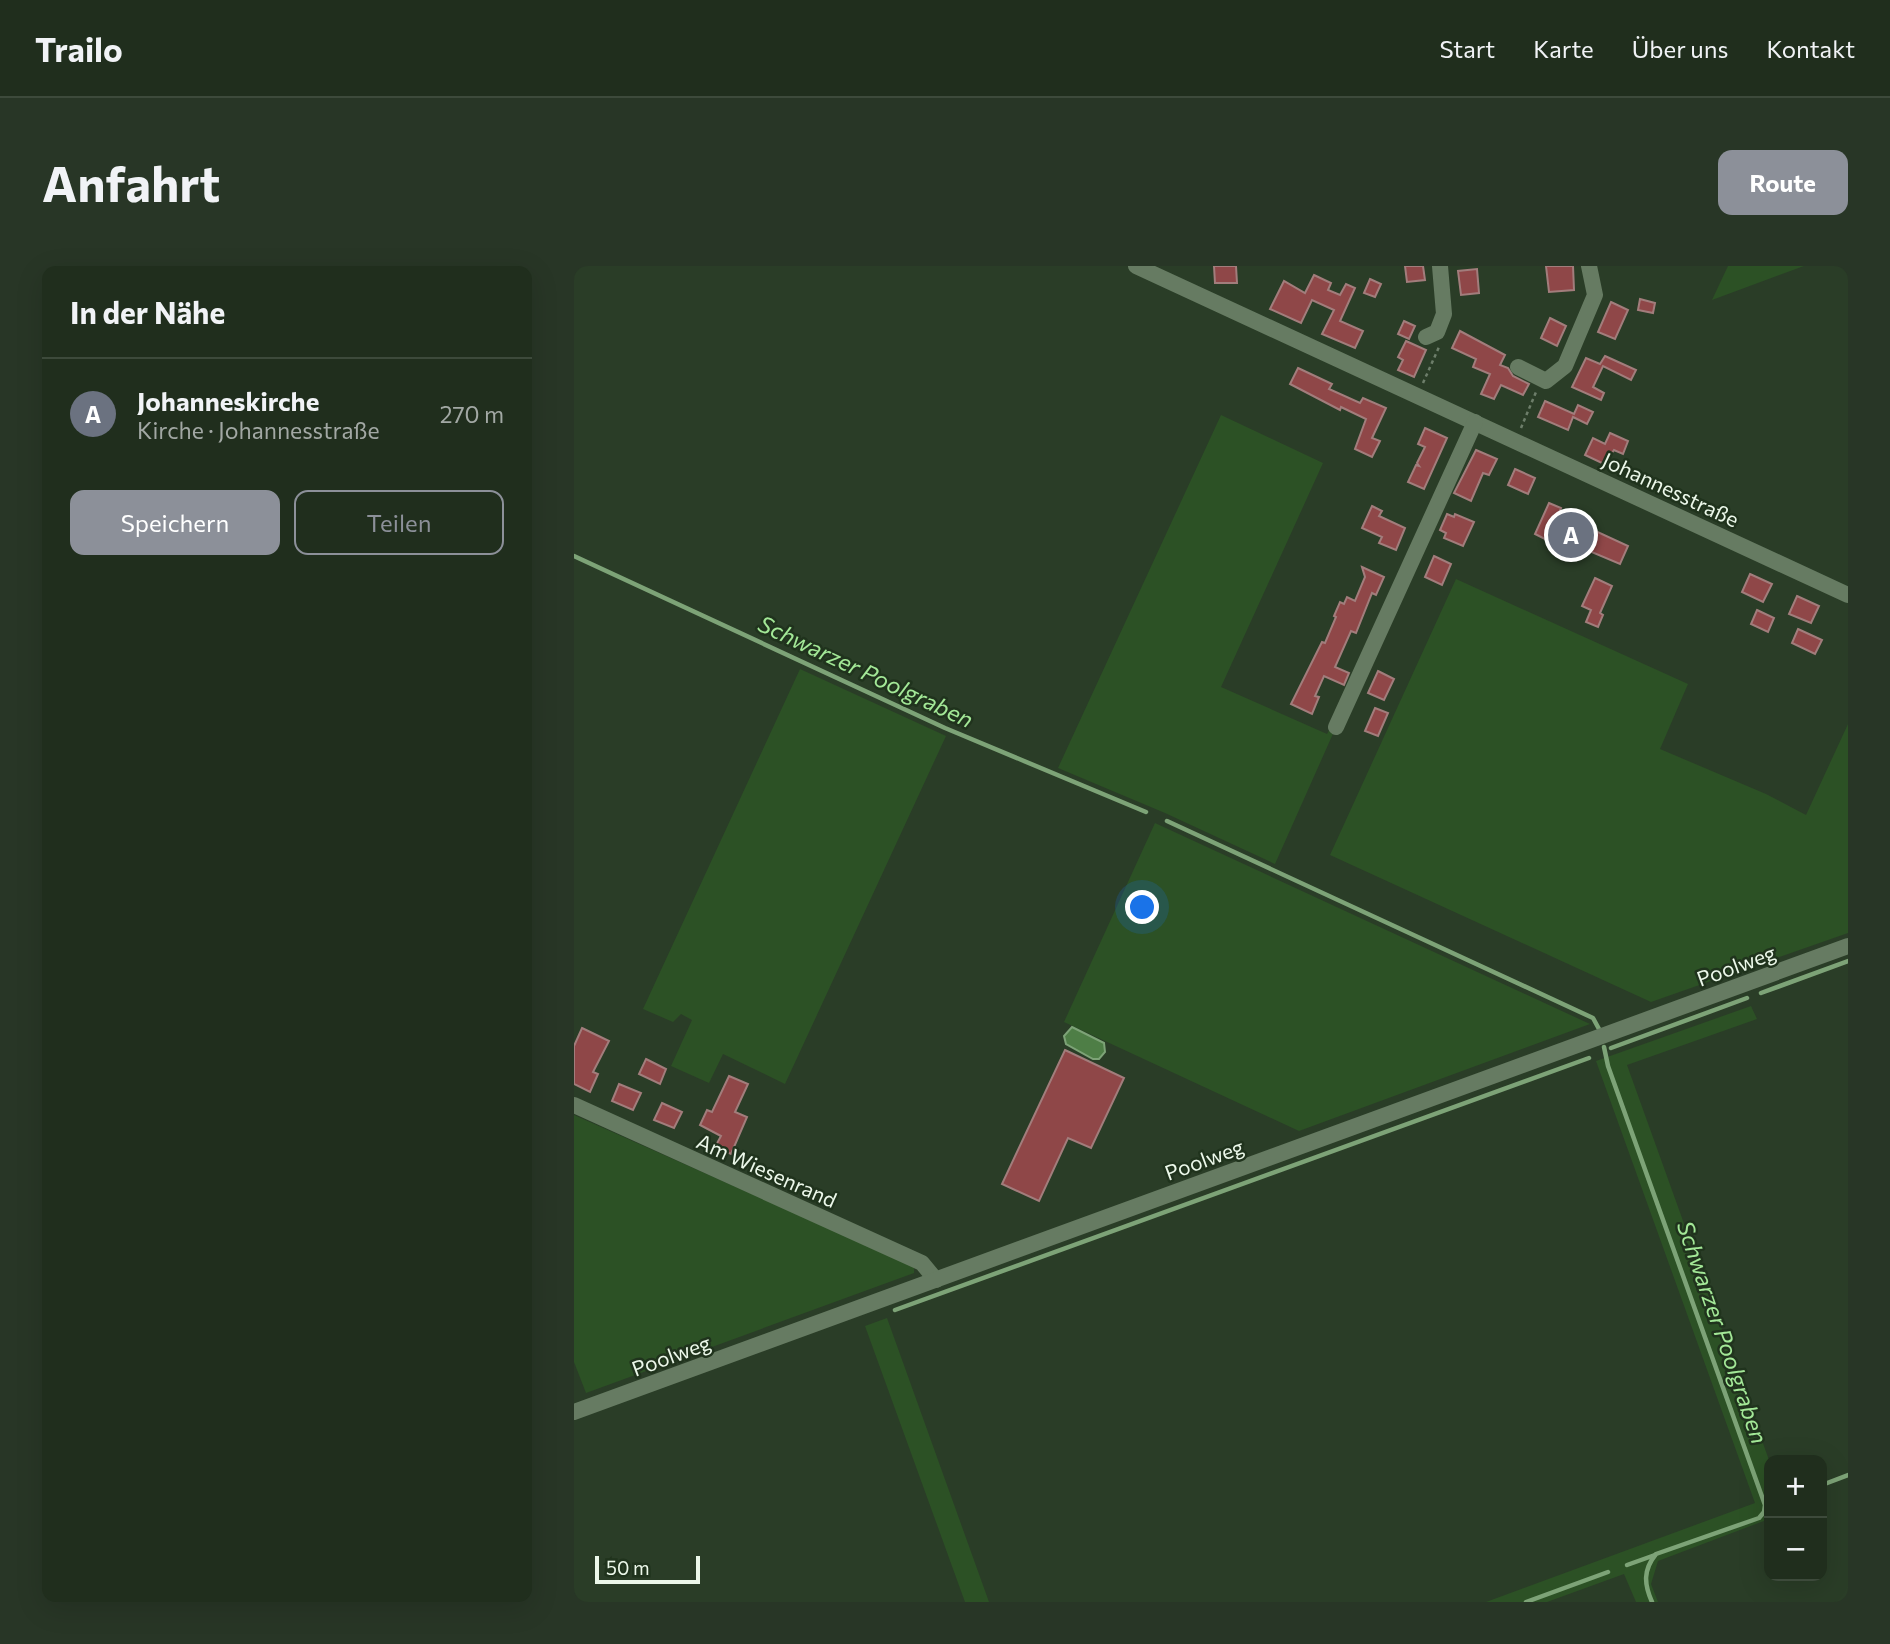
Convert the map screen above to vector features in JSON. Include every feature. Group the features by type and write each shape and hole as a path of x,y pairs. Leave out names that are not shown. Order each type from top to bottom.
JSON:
{"street":[{"name":"Johannesstraße","path":"1136,266 1848,595"},
{"path":"1432,335 1444,314 1440,266"},
{"path":"1518,368 1546,381 1565,366 1595,295 1589,266"},
{"path":"1336,727 1475,422"},
{"name":"Poolweg","path":"574,1412 1848,946"},
{"name":"Am Wiesenrand","path":"574,1105 922,1264 936,1280"}],"path":[{"path":"1418,395 1440,346 1432,335"},
{"path":"1516,441 1539,385 1546,381"}],"shaded area":[{"path":"1728,266 1804,266 1712,300"},
{"path":"1221,415 1323,463 1221,687 1327,734 1332,725 1336,727 1275,864 1165,813 1058,768"},
{"path":"1456,579 1688,684 1660,749 1766,794 1806,815 1848,724 1848,933 1651,1002 1330,855"},
{"path":"800,669 946,736 785,1084 723,1054 709,1083 671,1066 692,1020 681,1014 673,1022 643,1009"},
{"path":"1155,823 1590,1024 1299,1131 1064,1022"},
{"path":"1751,1006 1757,1019 1627,1065 1767,1455 1764,1455 1764,1521 1658,1561 1651,1584 1658,1602 1636,1602 1624,1574 1547,1602 1486,1602 1755,1503 1596,1061"},
{"path":"1072,1027 1104,1043 1105,1052 1099,1059 1093,1059 1066,1044 1064,1036"},
{"path":"574,1115 914,1266 914,1273 586,1393 574,1362"},
{"path":"887,1318 989,1602 965,1602 865,1326"}],"building":[{"path":"1214,266 1236,266 1237,283 1215,283"},
{"path":"1405,266 1423,266 1425,280 1407,282"},
{"path":"1546,266 1573,266 1574,290 1549,292"},
{"path":"1477,269 1479,293 1461,295 1458,271"},
{"path":"1314,275 1331,283 1328,290 1340,295 1346,284 1355,288 1340,321 1363,331 1355,348 1322,334 1334,310 1312,300 1301,323 1270,309 1284,281 1305,293"},
{"path":"1370,279 1381,284 1375,297 1364,293"},
{"path":"1640,299 1655,303 1653,313 1638,310"},
{"path":"1611,302 1628,310 1615,339 1598,332"},
{"path":"1550,318 1566,326 1557,346 1541,338"},
{"path":"1404,321 1415,326 1409,339 1398,334"},
{"path":"1460,331 1505,355 1500,365 1529,384 1523,395 1501,385 1494,399 1481,394 1490,374 1473,367 1476,359 1452,348"},
{"path":"1406,341 1426,350 1414,377 1398,370 1403,360 1398,357"},
{"path":"1605,356 1636,370 1631,380 1603,366 1593,387 1604,393 1601,400 1572,387 1586,358 1600,364"},
{"path":"1298,368 1332,384 1329,389 1360,403 1363,398 1386,408 1372,438 1380,441 1372,457 1355,449 1366,419 1341,407 1340,410 1290,384"},
{"path":"1545,401 1574,414 1578,405 1593,412 1587,424 1573,417 1568,430 1538,417"},
{"path":"1425,428 1447,438 1424,489 1408,482 1416,465 1419,466 1417,463 1425,447 1418,444"},
{"path":"1610,433 1628,441 1623,454 1614,450 1604,464 1585,455 1593,438 1605,444"},
{"path":"1476,450 1497,459 1489,475 1483,473 1471,501 1454,493"},
{"path":"1515,469 1535,478 1528,494 1508,485"},
{"path":"1549,503 1561,508 1557,517 1628,546 1620,564 1580,547 1577,555 1535,534"},
{"path":"1372,506 1382,511 1379,516 1405,528 1396,550 1379,543 1382,537 1362,528"},
{"path":"1447,514 1454,517 1455,514 1474,522 1463,546 1444,538 1446,533 1440,530"},
{"path":"1434,556 1451,564 1442,585 1425,577"},
{"path":"1362,567 1384,577 1376,595 1372,593 1356,633 1351,631 1335,667 1349,673 1344,685 1324,676 1315,696 1319,697 1312,714 1291,704 1322,642 1325,643 1340,602 1344,604 1347,597 1355,601 1365,577"},
{"path":"1750,574 1772,584 1763,602 1742,592"},
{"path":"1595,578 1612,586 1600,613 1603,615 1598,627 1586,622 1591,610 1582,606"},
{"path":"1797,596 1819,606 1811,623 1789,614"},
{"path":"1757,610 1774,618 1768,632 1751,624"},
{"path":"1798,629 1822,640 1815,654 1792,643"},
{"path":"1378,671 1394,679 1384,700 1368,693"},
{"path":"1375,708 1388,713 1378,736 1365,731"},
{"path":"582,1028 609,1041 593,1072 598,1074 590,1092 574,1084 574,1046"},
{"path":"1065,1050 1124,1078 1091,1148 1068,1138 1039,1201 1002,1184"},
{"path":"646,1059 666,1069 660,1084 639,1074"},
{"path":"729,1076 748,1084 735,1112 747,1117 731,1154 715,1147 721,1136 700,1125 707,1110 712,1112"},
{"path":"619,1084 641,1093 633,1110 612,1101"},
{"path":"662,1103 682,1112 674,1128 654,1120"}],"waterway":[{"name":"Schwarzer Poolgraben","path":"574,556 945,728 1146,812"},
{"name":"Schwarzer Poolgraben","path":"1167,821 1593,1018 1599,1029"},
{"path":"1761,993 1848,961"},
{"path":"1611,1048 1747,998"},
{"name":"Schwarzer Poolgraben","path":"1604,1047 1608,1066 1765,1505 1759,1518 1656,1554 1646,1577 1652,1602"},
{"path":"895,1310 1589,1058"},
{"path":"1827,1483 1848,1475"},
{"path":"1627,1565 1655,1555"},
{"path":"1526,1602 1608,1572"}],"place":[{"name":"Johanneskirche","path":"1571,535"}]}
